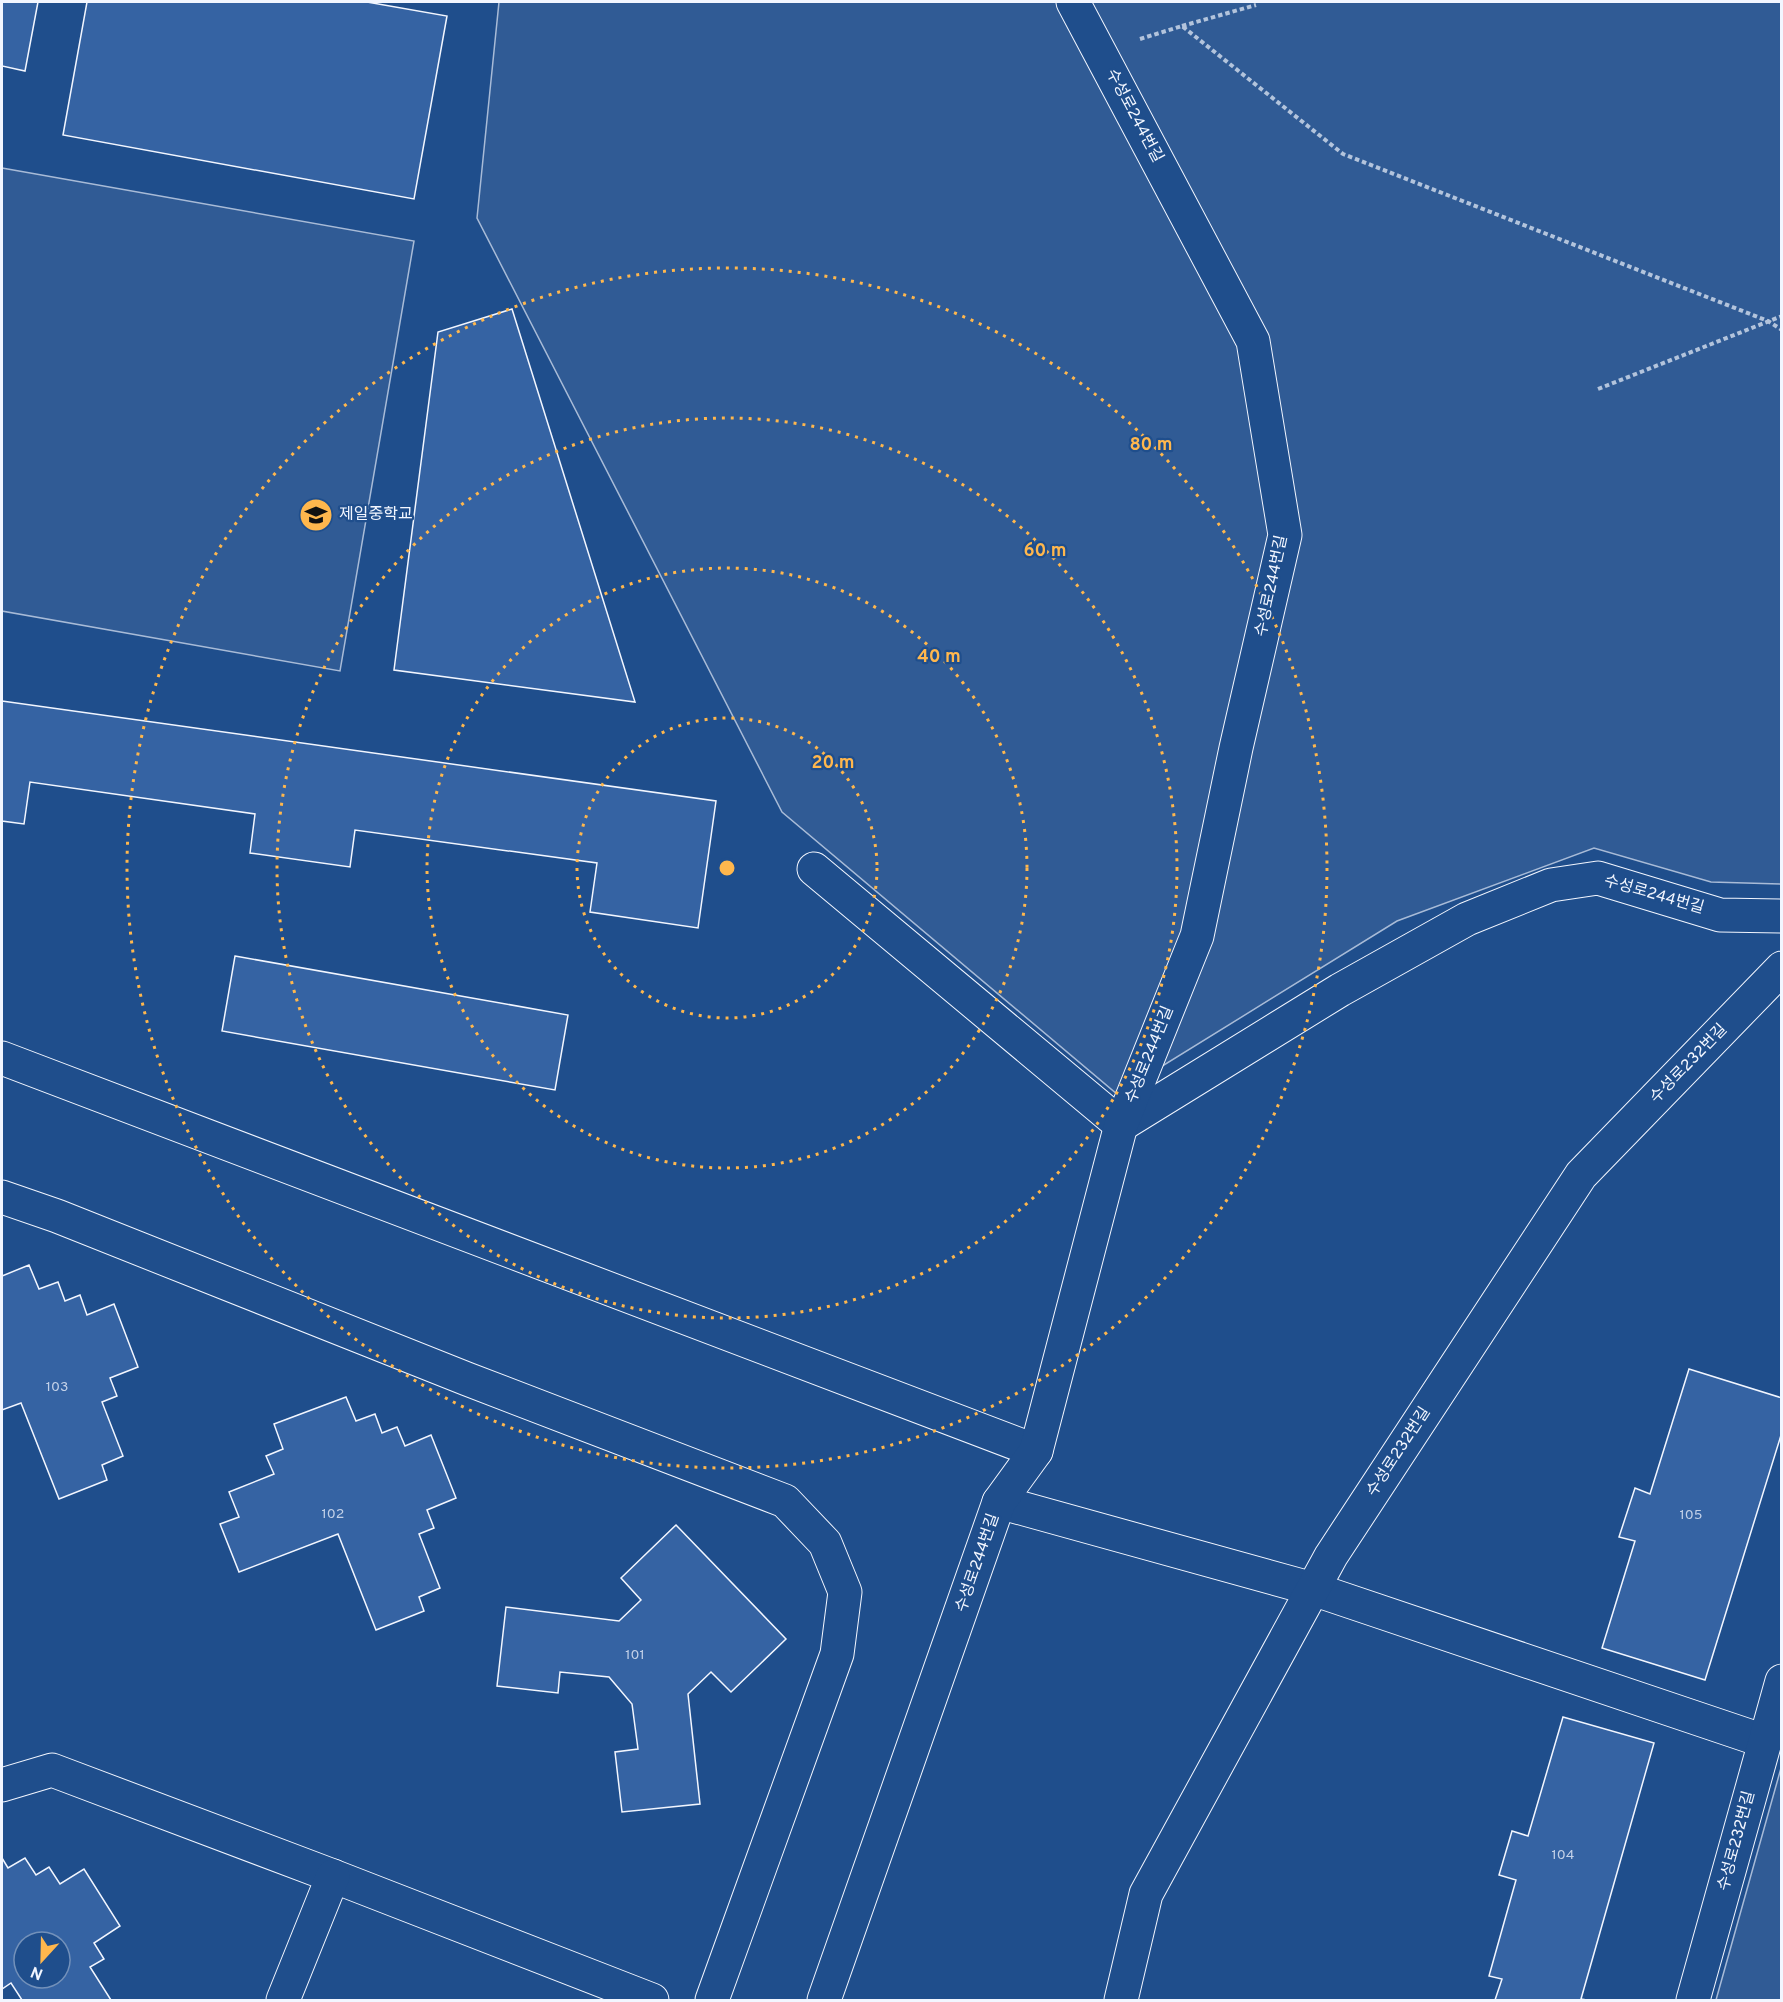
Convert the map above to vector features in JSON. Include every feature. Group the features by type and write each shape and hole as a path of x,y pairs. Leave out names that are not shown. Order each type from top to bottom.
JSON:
{"street":[{"name":"수성로244번길","path":"824,2001 999,1502 1036,1451 1121,1125 1197,936 1236,748 1286,535 1253,341 1073,2"},
{"name":"수성로244번길","path":"814,869 1121,1125"},
{"name":"수성로244번길","path":"1121,1125 1340,990 1467,920 1551,885 1598,878 1720,915 1782,915"},
{"name":"수성로232번길","path":"1121,2001 1146,1894 1331,1556 1581,1175 1782,968"},
{"path":"2,1058 1036,1451"},
{"path":"2,1197 57,1216 467,1379 784,1501 825,1543 845,1592 837,1654 712,2001"},
{"path":"999,1502 1314,1589 1764,1741"},
{"name":"수성로232번길","path":"1693,2001 1782,1681"},
{"path":"2,1785 52,1770 333,1876 652,2001"},
{"path":"283,2001 333,1876"}],"path":[{"path":"1100,52 1256,4"},
{"path":"1182,26 1343,154 1768,321 1782,330"},
{"path":"1598,389 1782,316"}],"shaded area":[{"path":"499,2 1781,2 1781,884 1711,882 1594,848 1397,921 1117,1094 782,812 477,218"},
{"path":"2,168 414,241 340,671 2,611"},
{"path":"1781,1768 1781,2000 1716,2000"}],"building":[{"path":"2,2 38,2 25,71 2,66"},
{"path":"87,2 367,2 447,16 414,199 63,135"},
{"path":"512,309 635,702 394,670 438,332"},
{"path":"2,701 716,801 698,928 590,912 597,863 355,830 350,867 250,853 255,814 30,782 24,824 2,821"},
{"path":"235,956 568,1015 555,1090 222,1031"},
{"path":"29,1265 39,1289 58,1282 65,1301 80,1295 87,1315 114,1304 138,1367 110,1378 117,1396 102,1402 123,1456 102,1465 107,1480 59,1499 21,1403 2,1410 2,1276"},
{"path":"1689,1369 1782,1398 1782,1432 1705,1680 1602,1648 1635,1541 1619,1537 1635,1488 1650,1494"},
{"path":"346,1397 356,1421 375,1414 382,1433 397,1427 405,1446 431,1435 456,1498 427,1510 434,1528 419,1534 440,1588 419,1597 424,1611 376,1630 338,1534 239,1572 220,1524 239,1517 229,1492 274,1474 266,1456 283,1449 274,1424"},
{"path":"676,1525 786,1639 731,1692 711,1672 688,1694 700,1804 622,1812 615,1752 638,1749 632,1704 609,1677 560,1672 558,1693 497,1686 506,1607 619,1621 641,1600 621,1578"},
{"path":"1563,1717 1654,1743 1581,1999 1587,2000 1495,2000 1502,1979 1489,1976 1516,1880 1499,1875 1512,1831 1528,1836"},
{"path":"2,1858 8,1868 25,1858 36,1875 49,1867 60,1884 84,1869 120,1926 94,1943 104,1959 90,1967 111,2000 22,2000 16,1990 72,1990 72,1930 12,1930 12,1985 11,1983 2,1989"}],"place":[{"name":"제일중학교","path":"316,515"}]}
